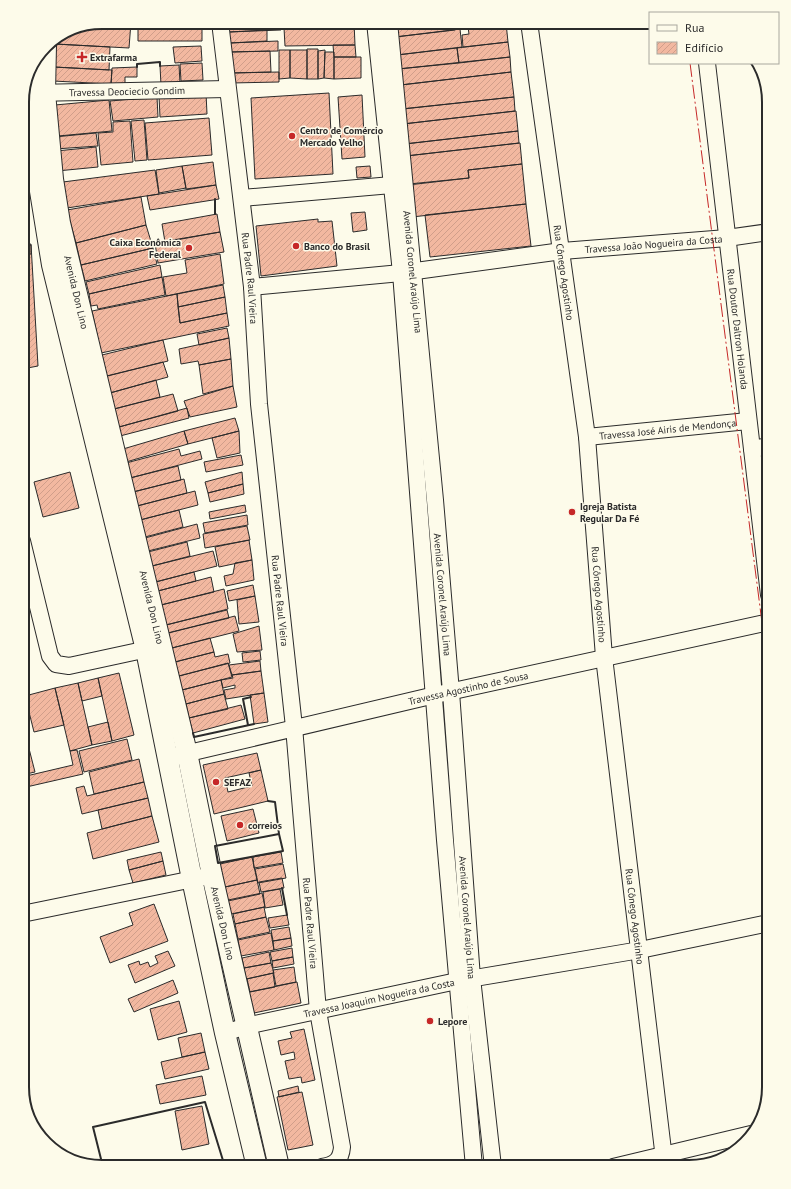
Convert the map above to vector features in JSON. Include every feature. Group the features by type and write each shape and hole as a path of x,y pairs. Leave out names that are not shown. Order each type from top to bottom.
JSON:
{"main road":[{"name":"Avenida Don Lino","path":"40,64 33,88 40,202 52,265 154,648 177,755 212,875 277,1160"},
{"name":"Avenida Don Lino","path":"177,755 192,879 225,1033 255,1160"}],"street":[{"name":"Rua Padre Raul Vieira","path":"221,29 252,287 259,404 294,727 318,1011 342,1147 341,1155 337,1160"},
{"name":"Avenida Coronel Araújo Lima","path":"377,29 387,70"},
{"name":"Avenida Coronel Araújo Lima","path":"388,29 387,70 407,272 434,591 435,695 444,840 464,980 483,1084 492,1160"},
{"name":"Rua Cônego Agostinho","path":"530,29 587,437 604,657 664,1160"},
{"name":"Rua Doutor Daltron Holanda","path":"707,64 762,535"},
{"name":"Travessa Deociecio Gondim","path":"33,88 227,89"},
{"path":"242,198 398,185"},
{"name":"Travessa João Nogueira da Costa","path":"252,287 407,272 562,251 727,238 762,233"},
{"name":"Travessa José Airis de Mendonça","path":"587,437 748,420"},
{"path":"752,449 762,447"},
{"name":"Avenida Coronel Araújo Lima","path":"434,591 451,692 460,836 467,1087 473,1160"},
{"path":"29,592 50,656 56,664 69,666 154,648"},
{"name":"Travessa Agostinho de Sousa","path":"177,755 604,657 762,623"},
{"path":"444,840 460,836"},
{"path":"29,913 212,875"},
{"name":"Travessa Joaquim Nogueira da Costa","path":"225,1033 246,1026 464,980 640,950 762,924"},
{"path":"467,1087 483,1084"},
{"path":"667,1160 743,1137"}],"building":[{"path":"98,29 130,29 129,48 58,44 83,31"},
{"path":"138,29 202,29 202,41 138,41"},
{"path":"229,29 281,29 281,30 229,32"},
{"path":"284,29 354,29 355,45 285,46"},
{"path":"394,29 455,29 455,30 395,37"},
{"path":"460,29 462,47 397,55 395,37"},
{"path":"468,29 507,29 508,42 463,47 462,35 469,34"},
{"path":"267,30 267,41 230,43 229,32"},
{"path":"278,41 278,51 230,52 230,43"},
{"path":"508,42 510,57 459,63 457,48"},
{"name":"Extrafarma","path":"58,44 110,47 109,70 54,67 55,46"},
{"path":"333,45 355,45 356,57 334,57"},
{"path":"201,46 202,61 175,63 173,47"},
{"path":"457,48 459,63 398,69 397,55"},
{"path":"307,49 318,49 318,79 307,79"},
{"path":"279,50 290,50 290,78 279,79"},
{"path":"290,50 307,50 307,79 290,78"},
{"path":"325,50 324,78 318,79 318,51"},
{"path":"270,51 271,72 231,73 230,52"},
{"path":"325,52 334,52 334,79 324,78"},
{"path":"334,57 361,57 361,78 334,79"},
{"path":"510,57 511,72 400,85 398,69"},
{"path":"202,63 203,80 181,81 180,64"},
{"path":"179,65 180,83 161,85 160,66"},
{"path":"54,67 112,70 111,84 53,81"},
{"path":"137,67 137,77 125,77 125,85 111,84 112,68"},
{"path":"279,72 279,82 231,83 231,73"},
{"path":"511,72 514,97 403,109 401,85"},
{"path":"206,93 207,114 160,117 159,96"},
{"name":"Centro de Comércio Mercado Velho","path":"329,93 333,174 255,179 251,98"},
{"path":"362,95 365,157 342,159 338,97"},
{"path":"157,97 158,117 113,121 110,101"},
{"path":"514,97 515,111 403,124 401,109"},
{"path":"109,100 112,131 58,136 55,105"},
{"path":"516,111 518,131 405,144 403,124"},
{"path":"209,118 212,155 148,160 145,123"},
{"path":"144,120 147,160 135,161 131,121"},
{"path":"130,121 133,162 101,165 98,133 113,132 113,122"},
{"path":"518,131 519,143 406,156 404,144"},
{"path":"96,133 98,146 55,149 54,137"},
{"path":"520,143 522,164 468,170 469,178 409,184 406,156"},
{"path":"96,147 98,167 57,171 56,151"},
{"path":"213,162 216,185 186,189 182,166"},
{"path":"522,164 526,204 412,217 408,185 469,178 468,170"},
{"path":"182,166 186,188 159,193 156,170"},
{"path":"370,166 371,177 357,178 356,167"},
{"path":"155,170 159,194 67,208 63,182"},
{"path":"216,185 219,199 150,210 147,196"},
{"path":"141,197 146,225 76,243 67,210"},
{"path":"526,204 531,246 430,257 425,215"},
{"path":"365,212 367,230 353,232 351,213"},
{"path":"217,214 220,232 165,242 162,224"},
{"name":"Banco do Brasil","path":"318,219 318,222 332,221 337,266 261,276 256,226"},
{"path":"146,225 153,248 81,265 76,243"},
{"name":"Caixa Econômica Federal","path":"220,232 224,252 158,263 155,243"},
{"path":"29,244 31,244 38,366 29,368"},
{"path":"29,245 31,245 31,254 29,254"},
{"path":"153,248 157,264 85,281 81,265"},
{"path":"220,254 224,284 166,296 163,277 187,273 185,260"},
{"path":"160,265 162,277 89,294 86,282"},
{"path":"162,277 165,295 98,309 97,305 91,306 89,294"},
{"path":"223,285 225,297 178,307 177,294"},
{"path":"177,294 180,323 227,313 229,326 101,353 92,311"},
{"path":"225,297 227,313 180,323 178,307"},
{"path":"227,328 229,338 199,345 197,334"},
{"path":"229,338 231,359 199,365 198,361 181,364 179,349"},
{"path":"163,340 168,361 107,376 102,355"},
{"path":"231,359 233,386 203,394 199,365"},
{"path":"163,362 168,377 110,393 107,376"},
{"path":"156,380 160,397 114,409 110,393"},
{"path":"233,386 237,407 190,417 184,401"},
{"path":"173,394 178,411 119,427 114,409"},
{"path":"187,408 189,418 120,436 119,427"},
{"path":"235,418 239,431 188,444 184,431"},
{"path":"184,431 188,444 126,462 123,449"},
{"path":"239,431 240,453 217,458 212,438"},
{"path":"179,449 181,456 200,451 202,459 130,478 126,463"},
{"path":"241,455 243,465 206,472 204,462"},
{"path":"178,466 181,480 133,492 130,478"},
{"path":"70,472 79,508 43,517 34,482"},
{"path":"242,472 243,484 208,493 205,482"},
{"path":"184,479 187,493 137,506 133,492"},
{"path":"243,484 244,494 210,502 208,493"},
{"path":"195,491 198,505 140,520 137,506"},
{"path":"245,505 246,512 210,519 209,512"},
{"path":"179,510 183,527 145,537 140,520"},
{"path":"247,515 248,525 205,533 203,523"},
{"path":"197,524 200,538 148,551 145,538"},
{"path":"247,526 250,540 205,548 203,534"},
{"path":"249,540 252,560 219,567 215,547"},
{"path":"187,542 190,556 152,566 148,552"},
{"path":"213,551 217,566 155,582 152,566"},
{"path":"252,560 254,580 226,586 224,576 233,574 235,563"},
{"path":"194,572 196,581 158,591 156,582"},
{"path":"211,577 214,592 161,605 158,591"},
{"path":"253,585 255,596 229,601 227,591"},
{"path":"224,589 228,609 166,625 161,605"},
{"path":"255,596 259,622 239,624 237,600"},
{"path":"227,610 229,618 168,633 166,625"},
{"path":"235,616 239,631 172,648 168,633"},
{"path":"259,626 262,650 237,652 233,634"},
{"path":"210,638 214,652 175,662 172,648"},
{"path":"260,651 261,660 243,662 242,653"},
{"path":"214,652 215,657 228,654 230,663 179,676 175,662"},
{"path":"260,661 261,671 232,675 229,665"},
{"path":"228,663 232,677 182,690 179,676"},
{"path":"261,671 264,693 226,699 224,690 235,688 235,685 223,688 221,680 233,678 232,675"},
{"path":"119,673 134,735 112,741 98,678"},
{"path":"98,678 102,696 82,701 78,683"},
{"path":"221,680 224,694 186,704 182,690"},
{"path":"78,683 92,745 70,751 55,688"},
{"path":"55,688 64,725 34,732 29,712 29,695"},
{"path":"264,693 268,722 254,724 250,695"},
{"path":"224,694 228,709 189,718 186,704"},
{"path":"241,705 245,719 193,733 189,718"},
{"path":"108,722 112,741 92,745 88,727"},
{"path":"127,739 132,760 84,772 79,751"},
{"path":"29,748 35,772 29,773"},
{"path":"77,750 83,774 29,786 29,775 73,765 70,751"},
{"name":"SEFAZ","path":"257,753 261,770 268,801 214,814 203,765","holes":["261,770 249,773 252,786 228,792 225,778"]},
{"path":"139,759 144,782 94,794 89,772"},
{"path":"144,782 148,798 82,814 76,788 84,786 87,796"},
{"path":"148,798 152,816 102,829 98,810"},
{"name":"correios","path":"253,809 259,833 227,841 221,816"},
{"path":"152,816 159,842 93,859 87,833"},
{"path":"161,852 163,861 129,870 127,860"},
{"path":"281,852 283,863 254,868 253,857"},
{"path":"252,857 257,880 225,887 220,864"},
{"path":"163,861 166,875 133,883 129,870"},
{"path":"283,864 286,878 258,883 255,869"},
{"path":"282,878 284,888 261,892 259,882"},
{"path":"257,880 260,894 228,901 225,887"},
{"path":"280,889 283,905 265,908 263,892"},
{"path":"262,893 265,907 231,914 228,900"},
{"path":"154,904 168,941 110,963 100,937 133,925 129,913"},
{"path":"264,907 266,917 235,924 233,914"},
{"path":"287,915 289,925 270,928 268,918"},
{"path":"266,917 270,932 238,939 235,924"},
{"path":"289,927 291,938 273,941 271,930"},
{"path":"271,933 274,950 241,956 238,940"},
{"path":"291,938 292,946 274,950 273,941"},
{"path":"292,948 293,957 272,961 270,952"},
{"path":"168,951 175,966 135,983 128,965 139,961 140,965 148,962 150,967 158,963 155,956"},
{"path":"269,952 271,963 244,968 242,958"},
{"path":"293,957 294,964 273,968 272,961"},
{"path":"271,963 274,973 246,979 244,968"},
{"path":"294,967 296,982 276,986 273,970"},
{"path":"273,973 275,987 250,992 247,979"},
{"path":"173,980 178,993 134,1012 128,999"},
{"path":"297,982 301,1003 254,1013 249,992"},
{"path":"179,1001 187,1032 158,1040 150,1009"},
{"path":"304,1029 315,1080 302,1083 301,1077 289,1079 285,1061 295,1059 294,1052 281,1055 278,1041 292,1038 290,1032"},
{"path":"201,1033 205,1052 182,1057 178,1038"},
{"path":"205,1052 209,1069 165,1079 161,1062"},
{"path":"202,1076 206,1095 160,1104 156,1085"},
{"path":"298,1086 299,1092 279,1097 278,1091"},
{"path":"302,1092 313,1145 288,1150 277,1097"},
{"path":"202,1106 209,1144 182,1150 175,1111"}],"wall":[{"path":"137,67 137,64 160,62 160,66"},
{"path":"215,199 215,214"},
{"path":"248,725 243,699 251,697"},
{"path":"193,733 194,737 254,724"},
{"path":"268,801 275,802 279,834"},
{"path":"279,834 283,851 218,863 215,846 279,834"},
{"path":"282,888 287,915"},
{"path":"101,1160 93,1127 205,1102 223,1160"}],"power":[{"path":"690,64 762,623"}],"place":[{"name":"Extrafarma","path":"82,57"},
{"name":"Centro de Comércio Mercado Velho","path":"292,136"},
{"name":"Banco do Brasil","path":"296,246"},
{"name":"Caixa Econômica Federal","path":"189,248"},
{"name":"Igreja Batista Regular Da Fé","path":"572,512"},
{"name":"SEFAZ","path":"216,782"},
{"name":"correios","path":"240,825"},
{"name":"Lepore","path":"430,1021"}]}
